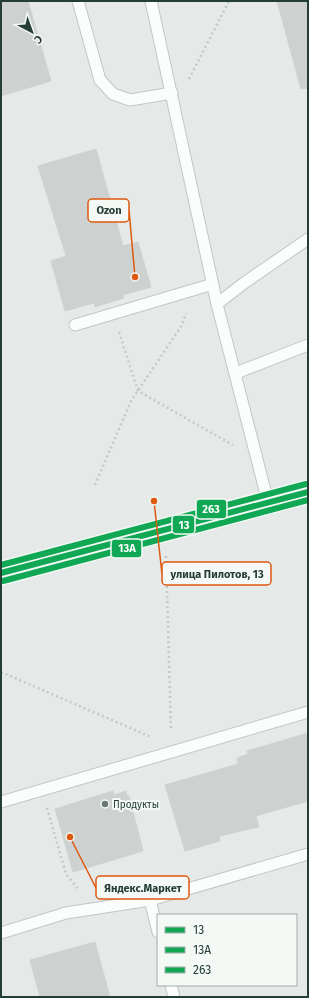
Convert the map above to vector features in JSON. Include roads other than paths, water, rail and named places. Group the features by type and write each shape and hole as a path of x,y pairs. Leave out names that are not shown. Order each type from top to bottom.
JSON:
{"street":[{"path":"1,573 308,492"}],"lane":[{"path":"78,1 100,80 113,94 130,100 172,93"},
{"path":"151,1 217,304 268,502"},
{"path":"217,304 308,239"},
{"path":"75,325 213,284"},
{"path":"236,373 308,345"},
{"path":"1,802 308,712"},
{"path":"1,933 66,913 150,900 308,854"},
{"path":"150,900 157,928"},
{"path":"171,986 174,997"}],"place":[{"name":"Ozon","path":"135,277"},
{"name":"улица Пилотов, 13","path":"154,501"},
{"name":"Продукты","path":"105,804"},
{"name":"Яндекс.Маркет","path":"70,837"}]}
